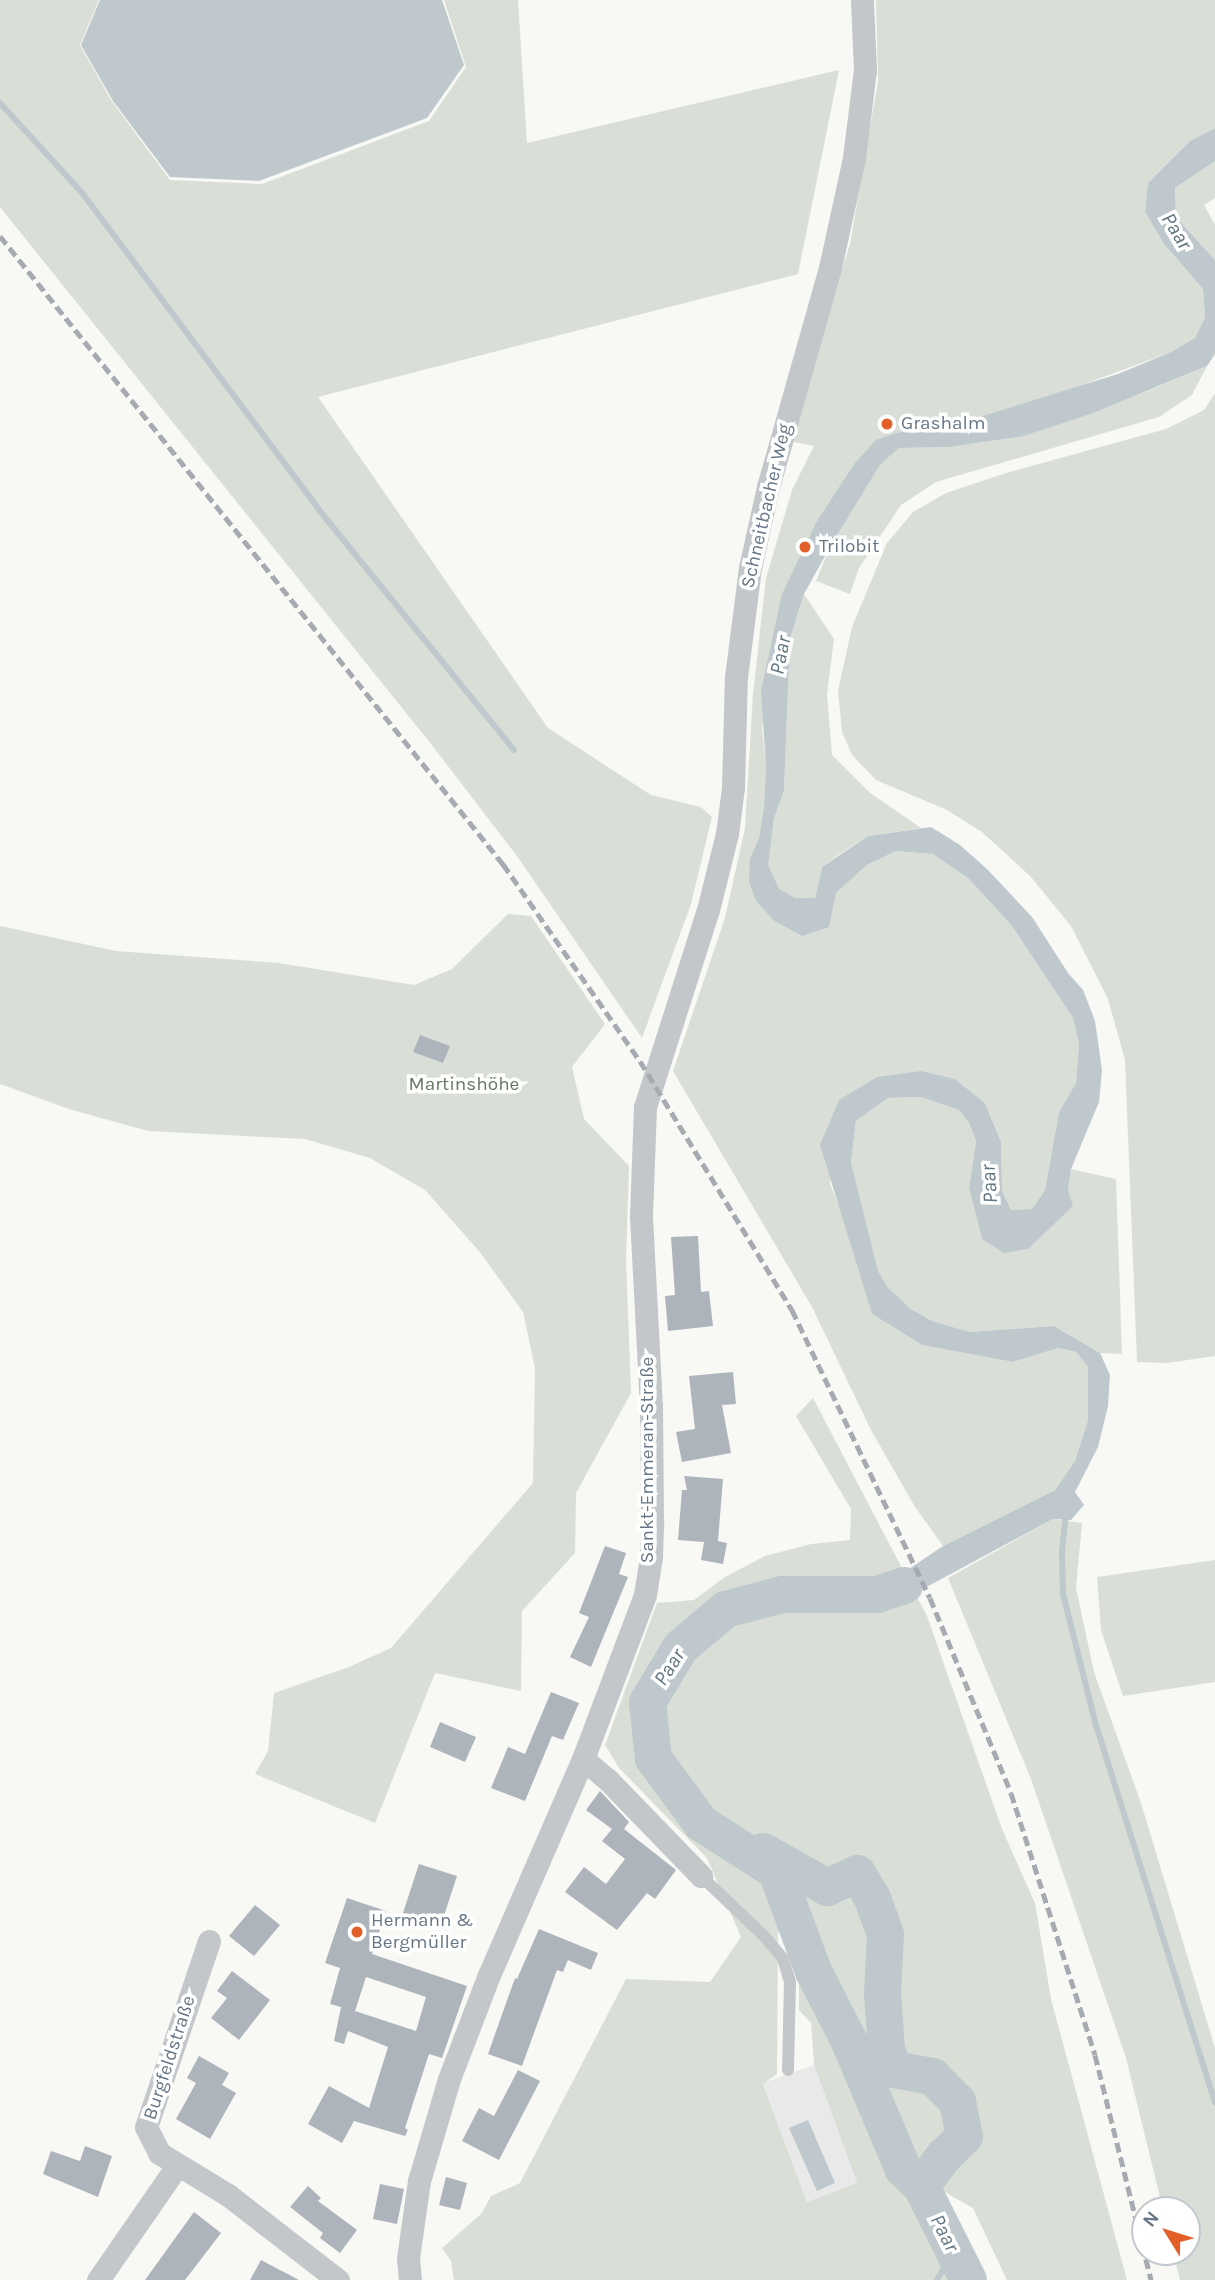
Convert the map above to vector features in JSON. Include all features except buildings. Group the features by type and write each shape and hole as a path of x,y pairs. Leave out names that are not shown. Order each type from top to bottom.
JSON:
{"street":[{"name":"Schneitbacher Weg","path":"642,1150 649,1088 708,910 727,834 733,788 736,677 750,568 768,487 830,268 853,159 864,70 862,0"},
{"name":"Sankt-Emmeran-Straße","path":"410,2280 408,2258 419,2181 449,2079 489,1975 583,1759 645,1595 651,1558 651,1407 641,1216 642,1150"},
{"path":"583,1759 608,1780 701,1877"},
{"name":"Burgfeldstraße","path":"209,1941 146,2127 159,2153 228,2195 338,2280"},
{"path":"98,2280 177,2166"}],"lane":[{"path":"701,1877 764,1936 783,1959 790,1982 788,2070"}],"shaded area":[{"path":"814,2065 857,2184 807,2202 763,2083"}],"green space":[{"path":"0,0 99,0 80,45 111,100 170,180 262,184 429,121 466,67 444,0 518,0 527,143 839,70 798,274 318,397 548,728 651,795 701,807 712,817 691,904 642,1038 517,856 431,744 0,207"},
{"path":"876,0 1215,0 1215,128 1190,141 1148,183 1145,212 1164,244 1203,289 1205,317 1195,338 1171,352 1074,388 979,417 896,433 817,521 762,727 766,767 764,806 759,838 750,858 756,901 774,921 802,936 836,893 867,865 896,851 933,854 969,879 1012,926 1073,1018 1079,1044 1076,1083 1059,1112 1045,1190 1032,1209 1011,1210 1002,1191 1001,1142 985,1103 955,1079 922,1071 839,1100 830,1184 843,1216 872,1314 922,1345 1013,1362 1058,1348 1076,1352 1088,1367 1088,1420 1075,1461 1055,1490 943,1546 915,1507 871,1430 812,1307 673,1071 725,918 745,828 753,694 766,578 792,490 814,446 789,441 850,244 878,81"},
{"path":"1215,161 1215,198 1204,205 1215,225 1215,260 1176,217 1175,188"},
{"path":"1207,366 1192,395 1159,417 936,482 901,505 859,568 850,594 816,581 830,547 880,465 899,448 950,447 1024,436 1148,391"},
{"path":"1215,393 1215,1356 1167,1363 1137,1362 1125,1060 1108,999 1071,926 1031,877 982,832 947,810 876,780 852,755 842,732 838,691 852,627 887,543 913,512 946,493 1006,473 1166,429 1204,410"},
{"path":"804,594 834,639 827,694 832,755 869,792 921,828 868,836 838,855 822,867 815,898 795,898 779,890 767,865 774,818 784,791 790,639"},
{"name":"Martinshöhe","path":"508,914 531,916 605,1024 572,1067 584,1119 629,1166 626,1259 631,1393 576,1493 575,1553 522,1611 521,1691 435,1673 375,1823 255,1774 268,1751 274,1693 349,1667 391,1648 533,1483 535,1368 523,1312 479,1251 425,1190 370,1158 305,1139 148,1131 69,1109 0,1084 0,926 116,951 279,963 414,985 452,969"},
{"path":"921,1097 959,1110 969,1123 976,1141 969,1188 982,1239 1068,1191 1071,1169 1116,1179 1122,1354 1100,1353 1054,1326 970,1332 932,1321 911,1309 887,1288 878,1271 851,1162 856,1121 888,1098"},
{"path":"813,1398 927,1616 1002,1829 1035,1903 1051,1999 1127,2280 1007,2280 973,2208 948,2194 925,2173 912,2169 960,2280 454,2280 451,2261 442,2248 482,2213 491,2196 520,2183 626,1979 710,1982 741,1937 707,1858 619,1768 605,1745 657,1603 694,1600 725,1577 765,1556 811,1544 850,1540 851,1509 796,1416","holes":["778,1931 794,1955 799,1976 799,2010 811,2023 814,2065 857,2183 807,2202 763,2084 777,2074"]},
{"path":"1053,1519 1082,1523 1076,1588 1094,1672 1141,1803 1215,2048 1215,2280 1180,2280 1176,2266 1201,2266 1201,2196 1160,2196 1126,2058 1031,1779 948,1578"},
{"path":"1215,1560 1215,1682 1123,1696 1101,1630 1097,1577"}],"water":[{"path":"100,0 442,0 464,65 427,118 259,181 170,177 113,101 81,45"},
{"path":"1215,128 1215,161 1175,188 1176,217 1215,260 1215,354 1207,366 1093,413 1024,436 950,447 899,448 880,465 830,547 804,594 790,639 784,791 774,818 768,865 779,889 795,898 815,898 822,867 868,836 931,827 960,845 988,870 1032,917 1068,973 1083,990 1095,1021 1102,1070 1099,1102 1071,1169 1068,1191 1073,1206 1028,1249 1004,1253 982,1239 969,1188 976,1141 969,1123 959,1110 921,1097 888,1098 856,1121 851,1162 878,1271 888,1288 911,1309 932,1321 970,1332 1054,1326 1100,1353 1110,1375 1108,1406 1098,1447 1075,1492 1084,1505 1071,1520 1053,1519 893,1605 854,1604 856,1589 897,1577 943,1546 1055,1490 1075,1461 1088,1420 1088,1367 1076,1352 1058,1348 1013,1362 922,1345 872,1314 820,1145 839,1100 877,1077 922,1071 955,1079 985,1103 1001,1142 1002,1191 1011,1210 1032,1209 1045,1190 1059,1112 1076,1083 1079,1044 1073,1018 1012,926 969,879 933,854 896,851 867,865 836,893 829,927 802,936 774,921 756,901 749,881 750,858 759,838 764,806 766,767 761,691 782,594 817,521 855,463 876,440 896,433 979,417 1118,374 1171,352 1195,338 1205,317 1203,289 1164,244 1145,212 1148,183 1190,141"},
{"path":"808,2120 835,2183 817,2191 789,2128"},
{"path":"900,2142 911,2168 928,2183 976,2280 960,2280 946,2249 902,2181 879,2157"}],"waterway":[{"path":"0,103 83,194 319,510 514,750"},
{"path":"1066,1512 1062,1552 1063,1594 1096,1725 1215,2103"},
{"name":"Paar","path":"904,1585 877,1594 782,1594 725,1609 680,1647 647,1702 653,1758 701,1823 776,1871 813,1971 848,2039 903,2169 921,2186 968,2280"},
{"name":"Paar","path":"763,1851 827,1887 857,1873 872,1898 885,1934 882,1993 886,2049 893,2069 932,2076 957,2101 964,2136 944,2155 921,2186"},
{"path":"937,2280 953,2251"}],"railway":[{"path":"0,236 503,864 640,1061 792,1310 930,1598 1011,1793 1095,2055 1151,2280"}],"place":[{"name":"Grashalm","path":"887,424"},
{"name":"Trilobit","path":"805,547"},
{"name":"Hermann & Bergmüller","path":"357,1932"}]}
